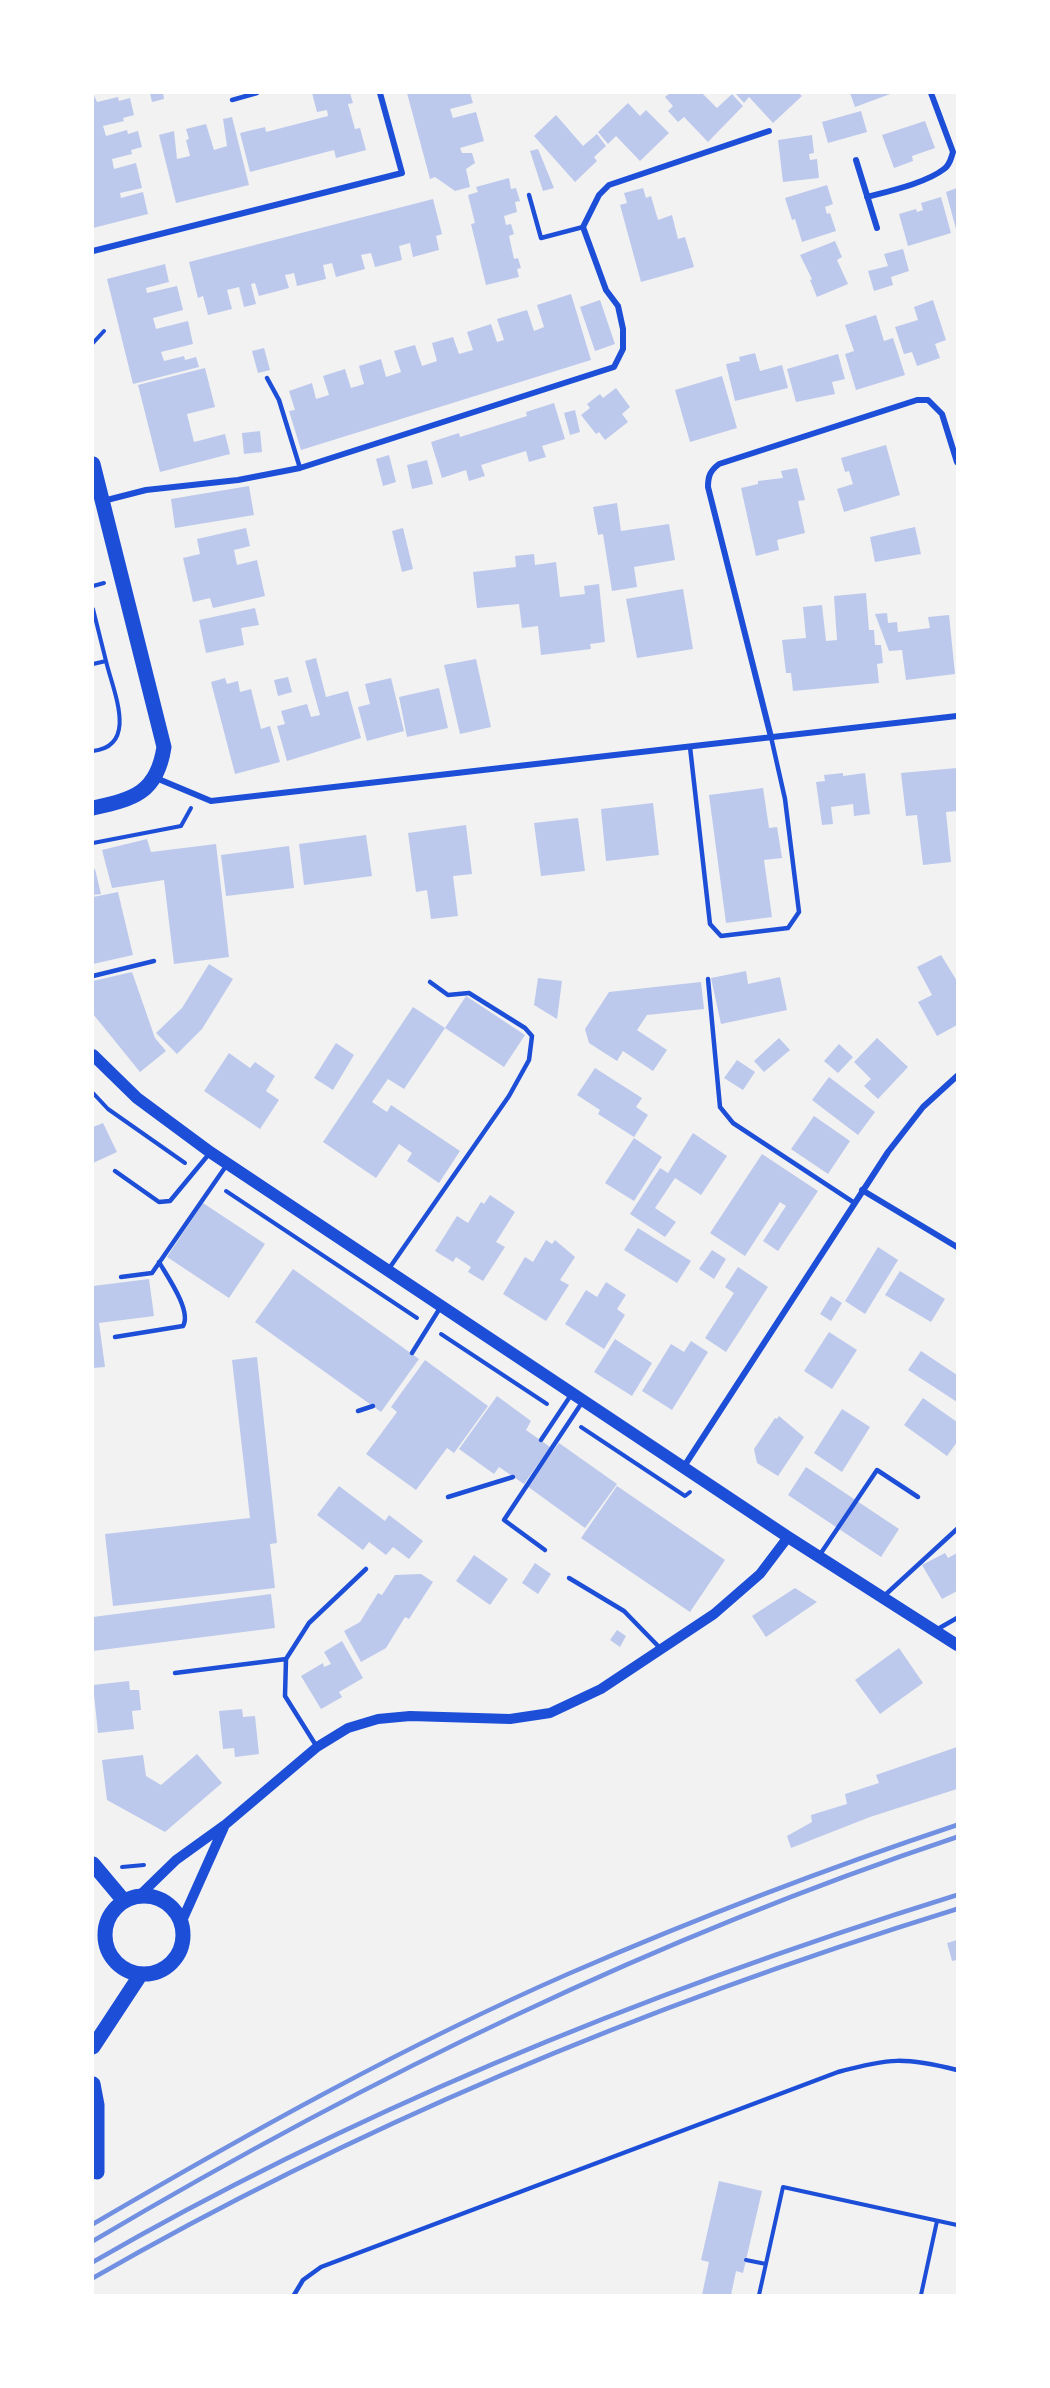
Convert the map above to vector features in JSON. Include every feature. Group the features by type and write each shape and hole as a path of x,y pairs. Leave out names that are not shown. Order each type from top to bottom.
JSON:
{"main road":[{"path":"93,464 164,747 156,778 129,800 93,807"},
{"path":"93,1055 137,1098 210,1152 788,1537 957,1645"},
{"path":"93,1864 132,1899"},
{"path":"153,1897 165,1902 175,1911 181,1923 183,1938 179,1953 169,1965 156,1973 141,1974 128,1971 117,1963 99,1936 111,1915 132,1899 153,1897"},
{"path":"93,2047 141,1974"},
{"path":"93,2084 97,2105 97,2172 93,2164"}],"street":[{"path":"93,252 402,173 380,93"},
{"path":"867,197 910,184 944,169 950,163 953,152 931,93"},
{"path":"102,501 146,490 238,480 300,468 614,367 623,349 623,329 618,306 606,290 583,227 599,195 609,186 769,131"},
{"path":"856,160 877,228"},
{"path":"771,737 708,488 708,477 711,470 719,464 917,400 928,400 942,414 957,462"},
{"path":"156,778 211,801 957,716"},
{"path":"684,1468 888,1152 923,1107 957,1076"},
{"path":"862,1190 957,1247"},
{"path":"132,1899 176,1860 226,1824 316,1747 348,1728 378,1719 410,1716 510,1719 550,1713 601,1689 714,1614 760,1574 788,1537"},
{"path":"181,1923 226,1824"}],"lane":[{"path":"232,100 257,93"},
{"path":"529,195 541,238 583,227"},
{"path":"267,378 279,400 300,468"},
{"path":"690,747 710,924 721,936 788,928 799,912 785,800 771,737"},
{"path":"93,976 154,961"},
{"path":"708,980 720,1107 733,1123 854,1202"},
{"path":"388,1270 509,1096 532,1050 532,1036 525,1028 469,993 448,995 430,982"},
{"path":"115,1171 159,1202 165,1203 170,1201 210,1152"},
{"path":"121,1277 152,1273 228,1164"},
{"path":"115,1337 183,1326 185,1311 159,1262"},
{"path":"412,1353 442,1306"},
{"path":"541,1440 560,1413 578,1397"},
{"path":"545,1550 504,1520 570,1420 578,1397"},
{"path":"358,1411 373,1406"},
{"path":"819,1557 877,1470 918,1497"},
{"path":"448,1497 513,1477"},
{"path":"883,1596 957,1529"},
{"path":"316,1747 285,1696 286,1659 309,1623 366,1569"},
{"path":"569,1578 624,1611 662,1650"},
{"path":"936,1631 957,1618"},
{"path":"175,1673 286,1659"},
{"path":"294,2295 303,2280 321,2267 838,2072 886,2060 916,2060 957,2070"}],"path":[{"path":"93,343 104,331"},
{"path":"93,586 100,584"},
{"path":"93,609 119,712 119,737 112,746 93,751"},
{"path":"93,664 106,661"},
{"path":"93,843 181,826 189,813"},
{"path":"93,1093 108,1109 196,1170"},
{"path":"214,1183 560,1413"},
{"path":"570,1420 685,1496 705,1482"},
{"path":"116,1863 122,1867 137,1868 150,1864"},
{"path":"759,2295 783,2187 957,2225"},
{"path":"921,2295 937,2221"},
{"path":"746,2260 766,2264"}],"building":[{"path":"93,93 97,102 118,97 119,101 130,98 134,115 123,118 124,121 103,126 106,136 127,130 128,134 138,131 142,147 131,150 132,154 112,159 114,169 136,163 142,188 120,193 121,198 143,192 148,214 93,228"},
{"path":"150,93 163,93 164,99 152,102"},
{"path":"312,93 350,93 353,103 348,104 355,129 360,128 366,150 336,158 334,150 250,172 240,133 265,127 266,132 328,116 327,110 317,112"},
{"path":"407,93 470,93 473,103 450,109 453,118 476,112 484,141 460,148 462,153 472,153 475,163 466,169 470,187 455,191 435,177 430,179"},
{"path":"670,93 702,93 717,108 732,94 743,106 708,142 684,117 678,122 668,111 673,106 665,97"},
{"path":"735,93 799,93 802,96 773,123 749,97 744,103"},
{"path":"850,93 893,93 855,107"},
{"path":"628,103 640,116 646,110 669,133 640,161 616,136 608,144 598,132"},
{"path":"861,111 867,132 828,143 822,122"},
{"path":"556,115 583,146 597,134 606,146 594,157 597,161 575,182 534,136"},
{"path":"232,117 249,185 176,203 159,135 174,131 177,159 190,156 186,129 206,124 214,150 227,146 223,119"},
{"path":"925,121 935,148 912,156 913,161 894,168 882,135"},
{"path":"812,135 814,153 809,154 810,160 817,159 819,178 783,182 778,140"},
{"path":"538,149 554,188 543,191 530,151"},
{"path":"509,178 511,189 516,188 520,201 515,202 517,212 504,216 506,225 511,224 514,234 509,236 514,259 518,258 521,268 517,269 519,277 486,285 471,224 475,223 468,195 478,192 476,187"},
{"path":"827,185 833,204 825,207 827,214 830,213 836,231 802,242 785,198"},
{"path":"643,188 646,198 651,196 658,220 672,215 678,239 685,237 694,267 641,282 620,205 627,203 624,193"},
{"path":"957,188 957,229 956,229 946,192"},
{"path":"941,197 951,233 908,246 899,214 916,209 917,212 923,210 921,203"},
{"path":"433,199 442,234 436,236 439,250 413,257 410,243 399,246 402,260 375,267 371,253 361,255 365,269 336,277 332,263 323,265 326,279 297,286 294,273 285,275 289,288 259,296 255,283 251,284 256,304 244,307 239,287 227,290 232,309 208,315 203,296 198,298 189,262"},
{"path":"835,241 842,257 837,260 848,284 817,297 810,280 812,279 800,255"},
{"path":"903,249 909,271 891,277 893,285 874,291 868,271 888,266 884,254"},
{"path":"165,264 169,282 146,288 147,293 177,286 183,310 153,318 156,329 188,321 193,344 161,352 164,361 184,356 185,360 196,357 199,367 133,384 107,279"},
{"path":"571,294 591,360 301,450 289,411 295,410 289,391 312,383 316,399 329,395 323,376 345,369 351,388 364,384 359,366 381,359 386,377 401,372 394,351 415,345 422,366 437,361 432,343 453,337 459,354 473,350 467,332 491,324 497,342 504,340 497,319 527,310 534,331 544,327 537,305"},
{"path":"600,300 615,344 595,351 580,307"},
{"path":"933,300 946,340 935,344 940,358 917,366 912,352 904,354 895,327 918,320 914,307"},
{"path":"876,315 884,341 893,338 905,375 856,390 845,354 854,351 845,325"},
{"path":"264,348 270,370 258,373 252,351"},
{"path":"755,353 760,371 782,365 788,388 735,401 726,364 740,361 739,357"},
{"path":"838,354 845,379 832,382 835,394 796,402 787,369"},
{"path":"205,368 215,407 187,414 194,442 225,434 230,454 160,472 138,385"},
{"path":"722,376 737,428 690,442 675,390"},
{"path":"616,388 630,407 622,414 628,422 605,440 599,432 596,434 581,415 590,408 587,404 600,394 603,398"},
{"path":"554,403 565,439 542,446 546,457 529,462 526,451 481,465 485,476 469,481 466,470 442,478 431,442 459,433 460,437 527,416 526,412"},
{"path":"575,410 580,432 570,435 564,413"},
{"path":"260,431 262,452 244,454 242,433"},
{"path":"886,445 900,495 844,512 837,489 853,484 849,471 845,472 841,458"},
{"path":"389,455 396,482 383,486 376,459"},
{"path":"427,460 433,484 412,489 407,465"},
{"path":"797,468 805,500 798,501 805,533 777,540 779,550 756,556 741,488 758,484 758,481 783,478 781,471"},
{"path":"249,486 254,515 175,528 171,499"},
{"path":"617,503 621,531 669,524 675,560 634,567 637,587 612,591 603,534 598,535 593,507"},
{"path":"915,527 921,554 875,562 870,537"},
{"path":"246,528 250,546 234,550 237,565 257,560 265,596 213,608 210,598 193,602 183,558 200,554 197,539"},
{"path":"403,528 413,569 402,572 392,531"},
{"path":"534,554 535,565 556,562 560,597 585,594 584,586 599,584 605,642 590,644 591,649 541,655 538,626 522,628 519,604 477,608 473,572 516,567 515,556"},
{"path":"683,589 693,649 637,658 626,599"},
{"path":"866,593 869,630 874,630 875,645 881,645 883,663 877,664 879,683 793,691 791,673 786,673 782,640 806,638 803,607 822,605 826,641 837,640 834,596"},
{"path":"255,608 259,625 241,628 244,645 206,653 199,620"},
{"path":"887,613 888,623 897,622 898,632 930,628 928,617 949,615 955,674 906,680 902,650 889,651 875,614"},
{"path":"316,658 326,697 348,691 361,738 287,761 277,726 285,724 281,711 307,704 311,717 320,715 305,661"},
{"path":"476,659 491,727 460,734 444,665"},
{"path":"288,677 292,692 278,696 274,680"},
{"path":"225,678 227,684 238,681 240,692 251,689 261,729 270,726 280,762 235,774 211,682"},
{"path":"391,678 404,731 367,741 358,707 370,704 365,684"},
{"path":"439,688 448,728 407,737 399,697"},
{"path":"957,768 957,811 946,812 951,862 923,865 917,815 906,816 901,773"},
{"path":"843,773 843,776 865,773 870,814 854,816 853,804 831,807 833,824 822,825 816,782 825,781 824,775"},
{"path":"763,788 769,828 777,827 782,858 764,860 772,917 726,923 709,795"},
{"path":"653,803 659,855 606,861 601,809"},
{"path":"578,818 585,871 541,876 534,823"},
{"path":"466,825 472,874 453,876 458,916 431,919 427,890 416,892 408,833"},
{"path":"366,835 372,876 304,885 299,844"},
{"path":"147,839 151,852 216,844 229,957 174,964 164,880 112,888 102,850"},
{"path":"289,846 294,888 226,896 221,855"},
{"path":"95,869 101,894 93,895 93,870"},
{"path":"118,892 133,955 93,964 93,897"},
{"path":"941,955 957,981 957,1025 937,1036 918,1002 932,995 917,967"},
{"path":"209,964 233,979 202,1029 177,1054 156,1033 182,1008"},
{"path":"746,971 748,984 780,977 787,1010 721,1024 711,978"},
{"path":"132,972 155,1038 166,1051 140,1072 93,1014 93,981"},
{"path":"538,978 562,981 557,1019 534,1005"},
{"path":"701,982 704,1009 647,1015 637,1030 667,1050 653,1071 623,1051 617,1061 589,1043 585,1029 609,992"},
{"path":"466,996 525,1035 504,1067 445,1028"},
{"path":"413,1007 445,1028 404,1089 388,1079 372,1102 387,1112 391,1105 460,1151 439,1183 407,1161 412,1153 399,1144 376,1178 323,1142"},
{"path":"779,1038 790,1050 764,1072 754,1061"},
{"path":"877,1038 908,1067 878,1099 864,1086 871,1079 854,1062"},
{"path":"336,1043 354,1055 333,1090 314,1078"},
{"path":"839,1044 853,1057 838,1073 824,1061"},
{"path":"229,1053 250,1068 255,1062 275,1076 266,1091 279,1100 260,1129 204,1091"},
{"path":"737,1060 755,1072 743,1090 724,1078"},
{"path":"595,1068 642,1098 636,1107 648,1115 634,1137 598,1114 600,1110 577,1095"},
{"path":"829,1077 875,1112 858,1135 812,1100"},
{"path":"814,1116 850,1141 828,1174 791,1149"},
{"path":"103,1123 117,1152 93,1163 93,1127"},
{"path":"693,1133 727,1156 701,1195 675,1178 655,1208 676,1222 665,1237 630,1214 660,1168 668,1173"},
{"path":"634,1138 662,1157 634,1201 605,1183"},
{"path":"762,1154 818,1191 778,1251 763,1241 786,1206 780,1202 745,1256 710,1233"},
{"path":"490,1195 515,1212 496,1242 505,1247 483,1281 468,1272 471,1267 456,1257 453,1262 435,1251 457,1216 468,1223 481,1202 484,1204"},
{"path":"203,1203 265,1244 229,1298 167,1257"},
{"path":"638,1228 691,1261 677,1283 624,1250"},
{"path":"546,1240 552,1244 555,1240 575,1257 560,1280 569,1285 546,1321 503,1294 525,1257 533,1262"},
{"path":"878,1247 898,1260 865,1314 845,1301"},
{"path":"712,1250 726,1259 714,1279 699,1269"},
{"path":"738,1267 768,1287 726,1352 705,1338 734,1293 725,1287"},
{"path":"293,1269 419,1359 381,1412 255,1322"},
{"path":"900,1271 945,1299 931,1322 885,1295"},
{"path":"149,1279 154,1316 99,1323 105,1367 93,1368 93,1286"},
{"path":"606,1282 626,1295 617,1309 625,1315 604,1349 565,1324 586,1290 597,1297"},
{"path":"831,1296 842,1303 831,1321 820,1314"},
{"path":"829,1332 857,1350 832,1389 804,1371"},
{"path":"615,1339 652,1363 632,1396 594,1372"},
{"path":"691,1341 708,1352 672,1410 642,1391 671,1344 684,1352"},
{"path":"921,1351 957,1375 957,1402 908,1370"},
{"path":"257,1357 277,1543 270,1544 275,1588 113,1606 105,1534 250,1518 232,1360"},
{"path":"425,1360 488,1406 454,1453 447,1448 416,1490 366,1454 397,1412 391,1407"},
{"path":"497,1396 531,1421 526,1430 550,1447 524,1484 499,1467 494,1474 459,1449"},
{"path":"923,1398 957,1422 957,1442 947,1456 904,1425"},
{"path":"842,1409 870,1427 842,1472 814,1453"},
{"path":"779,1416 804,1437 778,1476 757,1463 754,1449 775,1418"},
{"path":"559,1443 617,1484 585,1528 527,1486"},
{"path":"806,1467 899,1529 881,1557 788,1495"},
{"path":"339,1486 385,1521 389,1515 423,1541 409,1559 393,1547 386,1555 369,1542 363,1550 317,1515"},
{"path":"617,1486 725,1560 690,1612 581,1538"},
{"path":"945,1553 948,1558 957,1553 957,1591 942,1599 922,1565"},
{"path":"474,1555 508,1579 490,1605 456,1581"},
{"path":"535,1563 551,1574 538,1594 522,1583"},
{"path":"421,1574 433,1582 409,1619 405,1617 386,1648 361,1662 344,1631 360,1622 378,1593 382,1595 395,1575"},
{"path":"795,1588 817,1602 766,1637 752,1616"},
{"path":"271,1594 275,1628 93,1651 93,1617"},
{"path":"617,1630 626,1636 620,1647 610,1640"},
{"path":"342,1641 363,1678 339,1692 342,1697 321,1709 301,1676 323,1663 324,1667 331,1664 324,1652"},
{"path":"899,1648 923,1683 880,1714 855,1680"},
{"path":"129,1681 130,1690 139,1690 141,1710 132,1711 134,1729 98,1733 93,1685"},
{"path":"242,1709 243,1717 255,1716 259,1754 235,1757 234,1748 223,1749 219,1711"},
{"path":"957,1747 957,1789 870,1817 791,1848 787,1836 812,1822 811,1815 847,1804 845,1794 879,1783 876,1775"},
{"path":"197,1754 222,1783 165,1832 107,1800 102,1760 143,1755 146,1776 161,1785"},
{"path":"957,1940 957,1960 952,1961 947,1943"},
{"path":"719,2181 762,2191 743,2273 736,2271 731,2295 702,2295 709,2262 701,2260"}],"railway":[{"path":"93,2224 327,2092 507,2002 712,1914 858,1859 957,1825"},
{"path":"93,2241 302,2123 514,2016 623,1966 732,1920 957,1837"},
{"path":"93,2262 196,2205 301,2152 407,2101 515,2054 734,1970 957,1895"},
{"path":"93,2278 301,2167 514,2070 623,2025 733,1984 957,1909"}]}
